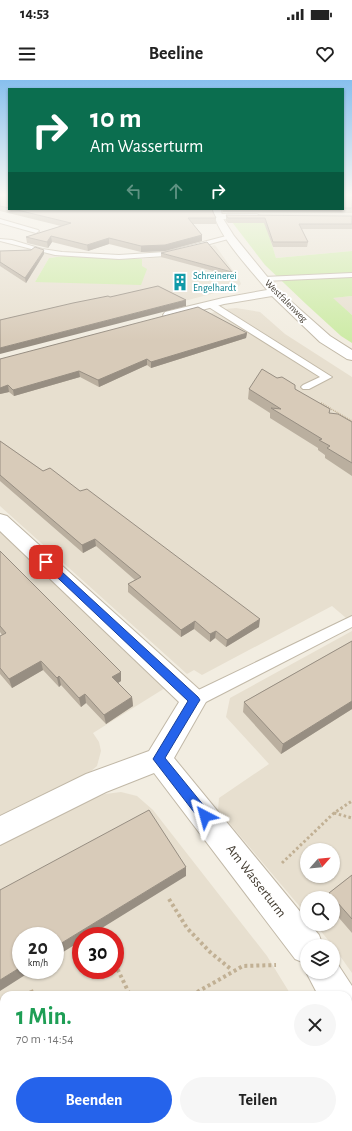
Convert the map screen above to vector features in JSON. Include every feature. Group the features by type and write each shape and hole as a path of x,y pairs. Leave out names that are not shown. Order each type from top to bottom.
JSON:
{"street":[{"name":"Westfalenweg","path":"235,243 274,292 325,339 352,356"},
{"path":"158,318 223,301 274,292"},
{"path":"223,301 267,307 300,316"},
{"path":"0,520 194,700 159,759 96,783 0,830"},
{"name":"Am Wasserturm","path":"159,759 260,885 301,939"},
{"path":"328,979 335,991"}],"lane":[{"path":"20,243 41,250 76,256 134,257 173,252 203,243"},
{"path":"20,251 41,250"},
{"path":"264,278 352,275"},
{"path":"210,304 327,378 306,387"},
{"path":"194,700 352,621"}],"path":[{"path":"306,387 306,394 352,421"},
{"path":"260,885 334,813 352,802"},
{"path":"334,813 352,818"},
{"path":"169,899 187,928 210,952 232,970"},
{"path":"198,991 232,970 243,966 280,965"},
{"path":"122,979 128,991"}],"shaded area":[{"path":"271,243 352,243 352,251 276,258"},
{"path":"215,245 239,279 241,284 238,287 0,349 0,255 44,253 64,256 49,258 35,282 61,282 142,266 142,259 173,256"},
{"path":"352,296 352,315 332,298"},
{"path":"236,308 260,312 285,334 352,377 352,623 332,606 202,675 194,670 187,674 0,506 0,370 226,309"},
{"path":"0,531 165,688 93,733 99,742 101,751 97,766 84,777 0,816"},
{"path":"352,631 352,973 340,956 340,939 327,939 321,931 340,931 340,891 300,891 300,907 218,810 219,798 269,764 226,717 230,698"},
{"path":"121,792 137,796 153,810 267,956 289,991 0,991 0,845 71,807 105,794"}],"green space":[{"path":"248,243 271,243 276,258 352,251 352,296 333,298 352,315 352,343 341,336 265,265"},
{"path":"64,256 142,259 142,266 147,269 141,285 35,282 49,258"}],"building":[{"path":"79,243 93,243 87,245"},
{"path":"129,243 172,243 165,245 141,246"},
{"path":"208,243 232,272 161,253"},
{"path":"35,247 44,250 25,278 0,262 0,251 31,250"},
{"path":"158,286 186,300 0,348 0,320 73,303 108,296 110,297"},
{"path":"198,307 247,333 151,362 147,359 98,380 79,371 13,390 8,385 0,388 0,359"},
{"path":"262,369 277,378 282,377 295,385 295,389 330,409 329,413 338,414 352,422 352,463 327,448 330,446 319,440 322,439 271,408 281,409 249,389"},
{"path":"0,441 43,471 50,468 80,491 87,489 260,619 227,640 216,631 210,634 195,621 181,630 128,584 141,577 95,539 82,545 0,475"},
{"path":"0,551 121,672 112,677 132,697 104,715 85,694 79,698 59,676 57,678 41,661 9,679 0,668 0,636 6,633 0,626"},
{"path":"352,641 352,701 283,744 244,702"},
{"path":"149,810 186,867 88,927 72,927 72,937 64,942 64,927 12,927 12,973 0,980 0,890"},
{"path":"352,875 352,919 340,905 340,891 332,891"}],"place":[{"name":"Schreinerei Engelhardt","path":"180,282"}],"route":[{"path":"46,562 194,700 159,759 205,816"}]}
